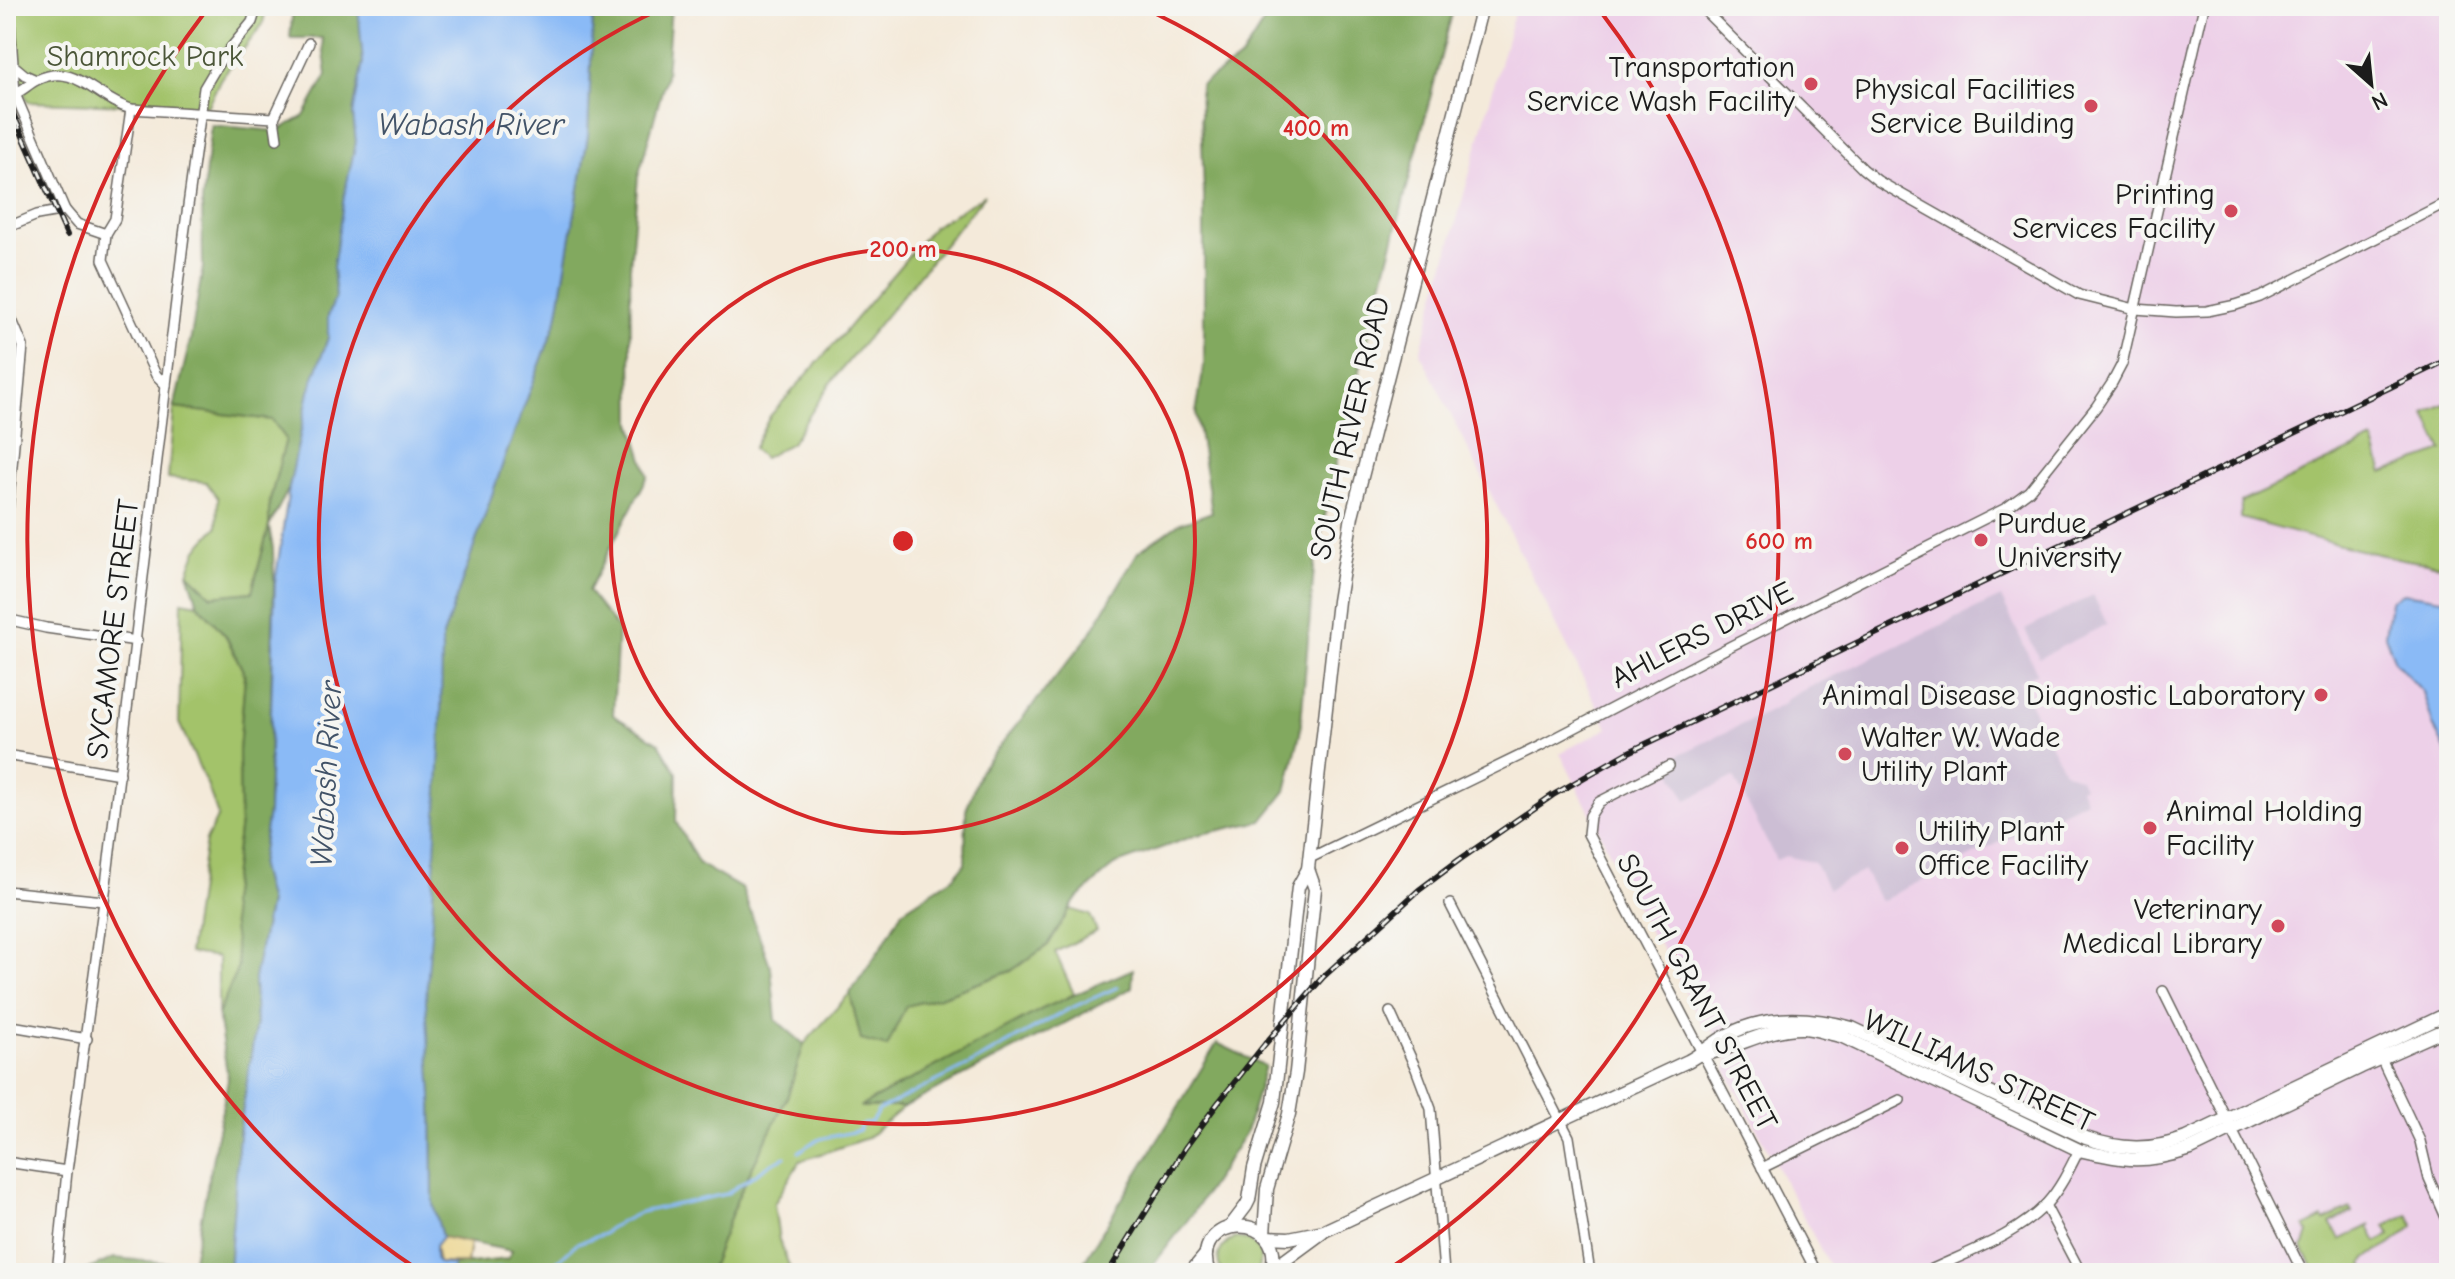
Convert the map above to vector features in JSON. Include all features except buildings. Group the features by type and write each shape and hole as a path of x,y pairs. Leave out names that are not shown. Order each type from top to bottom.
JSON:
{"main road":[{"name":"SOUTH RIVER ROAD","path":"1190,1273 1206,1254 1214,1237 1230,1227 1249,1200 1254,1168 1274,1102 1298,887 1309,863 1333,644 1352,516 1482,6"},
{"name":"SOUTH RIVER ROAD","path":"1272,1271 1274,1257 1265,1236 1267,1189 1289,1114 1296,1072 1315,889 1309,863"},
{"path":"2229,1124 2378,1053 2449,1013"},
{"name":"WILLIAMS STREET","path":"1703,1054 1719,1040 1754,1025 1797,1018 1817,1019 1852,1028 2105,1145 2139,1149 2167,1145 2229,1124"},
{"name":"WILLIAMS STREET","path":"1272,1271 1324,1231 1703,1054 1725,1050 1773,1032 1804,1028 1841,1036 2079,1150 2109,1157 2139,1161 2167,1156 2191,1149 2229,1124"},
{"path":"2378,1053 2449,1028"},
{"name":"WILLIAMS STREET","path":"1230,1227 1253,1228 1265,1236 1289,1238 1324,1231"},
{"path":"1206,1254 1209,1273"}],"street":[{"path":"9,6 15,94 29,132 65,210 77,224 106,234"},
{"name":"SYCAMORE STREET","path":"57,1273 67,1171 87,1039 204,88 246,31 257,6"},
{"path":"1700,6 1878,181 2079,295 2135,309 2192,312 2236,305 2282,287 2449,201"},
{"name":"AHLERS DRIVE","path":"1309,863 2006,508 2029,491 2112,383 2122,364 2204,6"},
{"path":"277,139 274,118 309,43"},
{"path":"13,65 36,80"},
{"path":"15,94 36,80 56,74 70,74 118,105 131,109 274,118"},
{"path":"131,109 115,219 106,234 103,260 156,375 166,385"},
{"path":"6,228 37,215 65,210"},
{"path":"6,306 23,346 6,531"},
{"path":"6,619 137,641"},
{"path":"6,755 120,774"},
{"name":"SOUTH GRANT STREET","path":"1669,766 1599,802 1590,816 1588,834 1817,1273"},
{"path":"6,891 104,901"},
{"path":"1450,904 1569,1137 1590,1273"},
{"path":"2163,991 2303,1273"},
{"path":"1390,1012 1431,1109 1444,1273"},
{"path":"6,1025 87,1039"},
{"path":"2378,1053 2420,1141 2429,1179 2449,1224"},
{"path":"1762,1168 1900,1100"},
{"path":"1924,1273 2009,1232 2045,1205 2066,1176 2079,1150"},
{"path":"6,1162 67,1171"},
{"path":"2045,1205 2081,1273"}],"shaded area":[{"name":"Purdue University","path":"1516,6 2449,6 2449,1273 1833,1273 1726,1070 1729,1061 1714,1031 1704,1028 1662,948 1650,933 1560,753 1608,728 1420,353"},
{"path":"2093,595 2107,624 2039,658 2025,630"},
{"path":"2001,597 2037,673 2019,682 2064,771 2080,778 2084,786 2080,788 2086,800 1880,901 1864,871 1828,889 1812,862 1786,856 1776,860 1734,777 1687,800 1666,761 1782,705 1789,697"}],"green space":[{"name":"Shamrock Park","path":"6,6 266,6 263,24 221,78 207,107 28,102 6,52"},
{"path":"293,6 359,6 363,62 353,112 356,142 333,268 336,296 328,316 328,338 309,392 289,488 269,526 269,504 286,439 272,420 174,408 203,267 202,202 211,125 277,131 304,116 327,75 322,38 290,38"},
{"path":"597,6 671,6 666,76 638,177 630,268 632,423 648,476 588,591 618,629 613,715 659,743 677,773 676,822 699,864 742,889 771,968 776,1020 804,1044 788,1095 738,1197 709,1273 452,1273 453,1265 507,1259 512,1251 442,1237 433,1204 432,1095 425,1008 442,639 557,319 588,135 593,15"},
{"path":"1274,6 1454,6 1339,450 1314,568 1300,734 1286,791 1262,821 1197,835 1114,865 1075,901 1048,945 1011,971 906,1006 887,1047 861,1040 850,993 902,911 954,877 965,863 966,810 981,769 1089,636 1138,552 1178,524 1212,512 1196,413 1204,365 1204,196 1200,85 1241,58"},
{"path":"985,195 832,381 791,443 764,458 753,449 770,416 933,227"},
{"path":"2449,402 2449,566 2370,552 2241,518 2241,502 2373,440 2383,473 2443,451 2425,413"},
{"path":"174,408 272,420 286,439 269,504 269,526 252,592 212,596 188,573 197,549 217,527 218,498 206,482 168,478"},
{"path":"269,526 274,583 268,812 260,867 269,903 254,979 256,1023 239,1134 229,1273 186,1273 192,1264 228,1079 218,1015 238,967 230,903 240,822 239,752 245,675 226,636 198,604 188,573 212,596 252,592"},
{"path":"182,601 198,604 226,636 245,675 239,752 240,822 230,903 239,967 218,1015 218,957 189,953 206,840 218,816 179,723"},
{"path":"1070,909 1090,915 1097,931 1055,952 1074,994 863,1105 904,1107 867,1138 800,1161 774,1204 779,1240 792,1273 709,1273 738,1197 788,1095 804,1044 850,993 861,1040 906,1006 1011,971 1048,945"},
{"path":"1133,969 1132,988 904,1107 860,1107 1042,1009"},
{"path":"1217,1043 1265,1066 1246,1132 1193,1213 1147,1273 1077,1273"},
{"path":"2350,1208 2352,1212 2331,1223 2340,1240 2371,1225 2369,1227 2377,1242 2390,1235 2385,1226 2408,1214 2414,1226 2390,1245 2366,1258 2363,1264 2368,1273 2316,1273 2303,1248 2308,1233 2305,1227"},
{"path":"1236,1238 1249,1241 1258,1249 1260,1266 1257,1273 1222,1273 1220,1252"},
{"path":"114,1258 180,1264 178,1273 80,1273"}],"sand":[{"path":"442,1237 470,1243 467,1263 438,1263 435,1246"}],"water":[{"name":"Wabash River","path":"358,6 597,6 593,15 588,135 557,319 442,639 441,724 426,1001 432,1095 433,1204 442,1237 435,1246 435,1258 438,1263 453,1265 452,1273 229,1273 239,1134 256,1023 254,979 269,903 260,867 268,812 275,583 289,488 309,392 328,338 328,316 336,296 333,268 356,142 353,114 363,62"},
{"path":"2403,593 2449,600 2449,758 2433,725 2423,692 2395,662 2385,635 2390,602"}],"waterway":[{"path":"799,1152 821,1139 860,1130 860,1125 871,1122 879,1110 969,1065 1069,1009 1118,987"},
{"path":"458,1273 555,1263 577,1243 604,1234 609,1228 641,1212 726,1194 785,1157"}],"railway":[{"path":"6,86 14,116 67,235"},
{"path":"1108,1273 1185,1148 1265,1044 1323,977 1419,890 1553,795 1629,752 2449,359"}],"place":[{"name":"Transportation Service Wash Facility","path":"1811,84"},
{"name":"Physical Facilities Service Building","path":"2091,106"},
{"name":"Printing Services Facility","path":"2231,211"},
{"name":"Purdue University","path":"1981,540"},
{"name":"Animal Disease Diagnostic Laboratory","path":"2321,695"},
{"name":"Walter W. Wade Utility Plant","path":"1845,754"},
{"name":"Animal Holding Facility","path":"2150,828"},
{"name":"Utility Plant Office Facility","path":"1902,848"},
{"name":"Veterinary Medical Library","path":"2278,926"}]}
